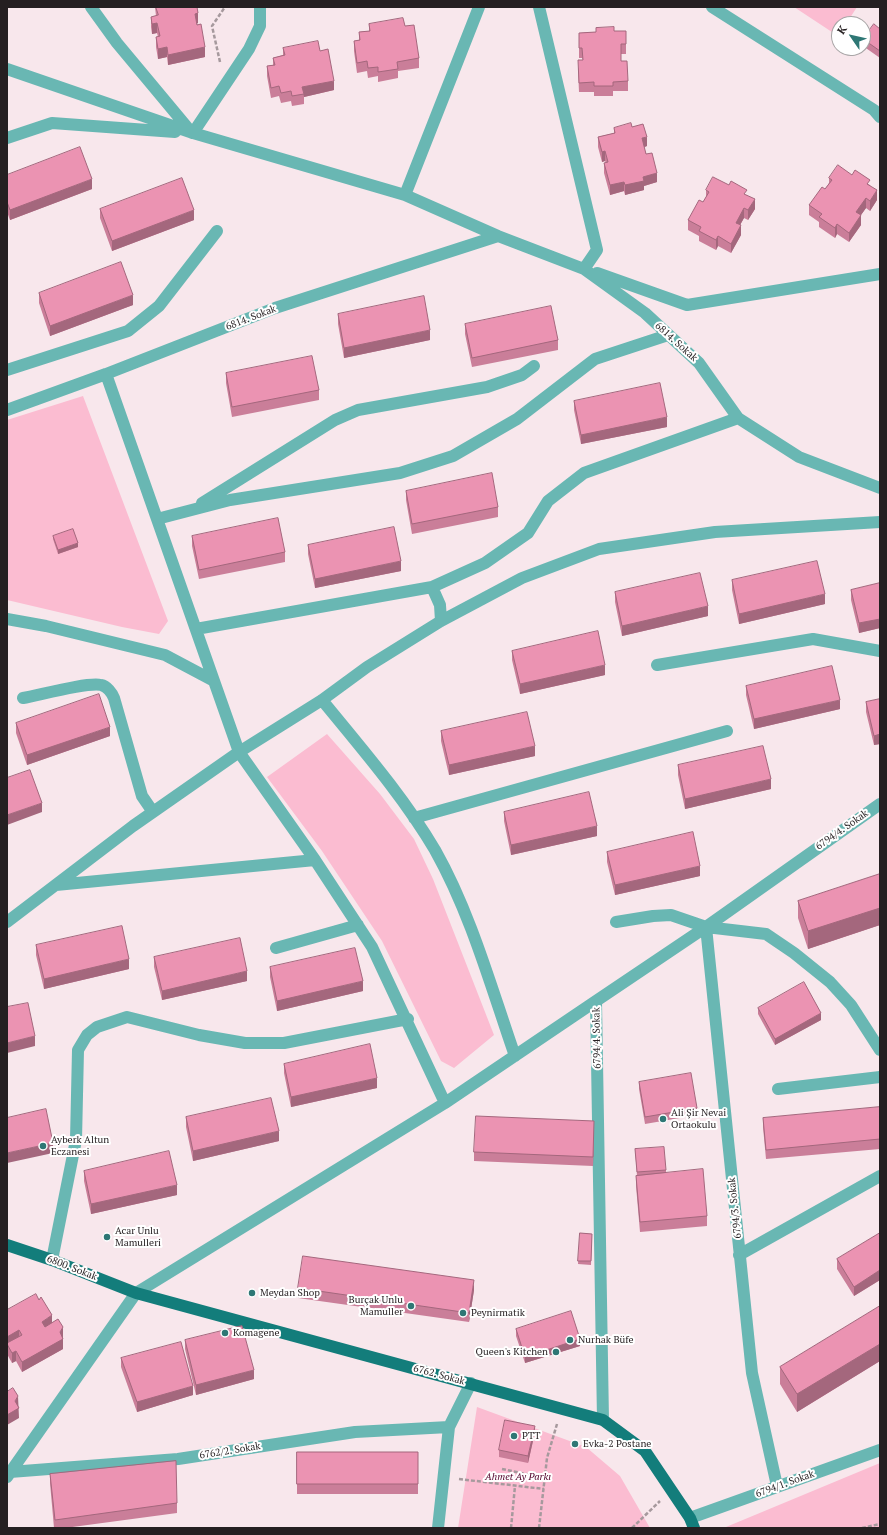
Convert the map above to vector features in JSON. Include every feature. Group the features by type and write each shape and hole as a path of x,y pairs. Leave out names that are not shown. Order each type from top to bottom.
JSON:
{"main road":[{"name":"6800. Sokak","path":"7,1245 52,1260 136,1293"},
{"name":"6762. Sokak","path":"136,1293 603,1420 645,1451 672,1490 692,1523"}],"street":[{"path":"91,7 117,44 193,133"},
{"path":"193,133 249,49 260,26 260,7"},
{"path":"405,195 479,7"},
{"path":"539,7 597,250 584,269 687,305 880,274"},
{"path":"712,7 874,110 880,117"},
{"name":"6814. Sokak","path":"7,69 193,133 405,195 498,236 584,269 645,313 699,363 738,418 799,457 880,488"},
{"path":"7,138 52,123 193,133"},
{"path":"7,370 128,331 159,306 217,230"},
{"name":"6814. Sokak","path":"7,410 106,374 275,308 498,236"},
{"path":"157,519 230,500 400,473 453,456 517,419 595,359 668,335"},
{"path":"191,510 335,420 358,410 487,387 522,375 534,366"},
{"path":"106,374 239,752 315,860 372,947 408,1019 446,1103"},
{"path":"196,629 432,587 485,563 528,533 548,500 584,473 738,418"},
{"path":"7,922 152,812 239,752 322,700 367,667 441,621 522,578 599,549 715,532 880,522"},
{"path":"432,587 440,605 441,621"},
{"path":"7,619 46,626 165,655 214,681"},
{"path":"657,665 813,639 880,651"},
{"path":"24,698 90,685 102,685 106,687 114,698 142,796 152,812"},
{"path":"322,700 404,802 435,851 463,907 515,1056"},
{"path":"414,818 727,731"},
{"name":"6794/4. Sokak","path":"603,1420 596,1001 706,927 880,804"},
{"path":"56,885 315,860"},
{"path":"616,922 652,916 671,915 706,927 766,934 794,952 830,982 851,1005 880,1050"},
{"path":"276,948 358,925"},
{"name":"6794/3. Sokak","path":"706,927 752,1373 777,1486"},
{"path":"8,1474 136,1293 446,1103 596,1001"},
{"path":"52,1260 76,1140 78,1050 87,1035 97,1027 128,1017 199,1035 245,1043 284,1043 408,1019"},
{"path":"778,1089 880,1077"},
{"path":"740,1255 880,1176"},
{"path":"438,1528 449,1427 471,1383"},
{"name":"6762/2. Sokak","path":"8,1474 178,1459 355,1432 449,1427"},
{"name":"6794/1. Sokak","path":"692,1523 777,1486 880,1450"}],"path":[{"path":"225,7 212,26 221,66 230,77"},
{"path":"539,1528 547,1458 562,1408"},
{"path":"502,1469 545,1478"},
{"path":"443,1477 544,1489"},
{"path":"511,1528 515,1486"},
{"path":"632,1528 672,1490"},
{"path":"862,1528 880,1524"}],"green space":[{"path":"794,7 857,7 851,16 831,16 831,31"},
{"path":"83,396 168,621 159,634 122,627 7,600 7,420"},
{"path":"327,734 380,794 414,839 433,879 494,1035 454,1068 441,1061 382,941 322,851 267,777"},
{"name":"Ahmet Ay Parkı","path":"477,1407 586,1447 620,1476 650,1528 458,1528"},
{"path":"880,1463 880,1528 726,1527"}],"building":[{"path":"156,7 197,7 198,13 195,14 197,25 201,24 205,47 168,55 167,47 158,49 156,37 160,36 157,23 152,24 151,17 158,15"},
{"path":"403,18 405,26 414,25 419,58 397,62 398,69 378,72 378,67 368,68 367,61 357,63 354,41 360,40 359,32 370,31 369,24"},
{"path":"874,24 880,29 880,51 871,45 871,28"},
{"path":"614,27 614,31 626,31 626,44 621,44 621,61 627,61 628,81 613,82 613,86 594,86 594,82 579,83 578,60 583,60 582,48 579,48 579,33 596,32 596,28"},
{"path":"318,41 320,51 328,49 334,81 302,87 304,94 292,96 291,91 281,93 279,86 271,88 267,66 275,65 273,58 285,55 283,48"},
{"path":"631,123 632,127 643,124 647,137 642,138 646,154 652,153 657,173 643,177 644,181 625,185 624,182 610,185 604,163 608,162 605,151 602,152 598,137 615,133 614,128"},
{"path":"80,147 92,179 10,210 7,202 7,175"},
{"path":"838,165 852,175 855,170 870,180 867,184 877,190 870,201 866,198 856,212 861,215 849,233 837,224 835,228 819,217 822,214 809,205 822,187 825,189 832,180 829,178"},
{"path":"713,177 729,185 731,181 747,190 744,194 755,199 748,210 744,208 736,223 741,225 731,244 718,236 716,240 699,231 701,227 688,220 699,200 703,202 709,192 706,190"},
{"path":"182,178 194,210 112,241 100,209"},
{"path":"121,262 133,295 50,326 39,293"},
{"path":"424,296 430,330 344,348 338,314"},
{"path":"551,306 558,340 472,358 465,324"},
{"path":"312,356 319,390 232,407 226,373"},
{"path":"660,383 667,417 581,435 574,401"},
{"path":"492,473 498,507 412,524 406,491"},
{"path":"278,518 285,552 199,570 192,536"},
{"path":"394,527 401,561 315,579 308,545"},
{"path":"73,529 78,543 58,550 53,536"},
{"path":"817,561 825,594 739,614 732,580"},
{"path":"700,573 708,606 622,626 615,592"},
{"path":"880,583 880,619 859,623 851,590"},
{"path":"598,631 605,665 520,684 512,651"},
{"path":"832,666 840,700 754,719 746,686"},
{"path":"99,694 110,727 27,755 16,723"},
{"path":"880,699 880,734 874,736 866,702"},
{"path":"527,712 535,746 449,765 441,731"},
{"path":"763,746 771,779 685,799 678,765"},
{"path":"30,770 42,803 7,815 7,778"},
{"path":"589,792 597,826 511,845 504,812"},
{"path":"693,832 700,866 615,885 607,852"},
{"path":"880,874 880,908 808,931 798,901"},
{"path":"122,926 129,959 44,979 36,945"},
{"path":"240,938 247,971 162,991 154,957"},
{"path":"355,948 363,981 277,1001 270,967"},
{"path":"804,982 821,1013 775,1039 758,1008"},
{"path":"28,1003 35,1036 7,1043 7,1007"},
{"path":"370,1044 377,1078 291,1097 284,1064"},
{"path":"691,1073 697,1108 645,1117 639,1082"},
{"path":"271,1098 279,1131 193,1151 186,1117"},
{"path":"880,1107 880,1139 766,1150 763,1118"},
{"path":"46,1109 53,1143 7,1153 7,1118"},
{"path":"476,1116 594,1121 593,1157 474,1152"},
{"path":"664,1147 666,1170 637,1172 635,1149"},
{"path":"169,1151 177,1185 91,1204 84,1171"},
{"path":"703,1169 707,1216 640,1222 636,1176"},
{"path":"580,1233 592,1234 591,1261 578,1261"},
{"path":"880,1233 880,1270 854,1287 837,1259"},
{"path":"303,1256 474,1280 469,1313 298,1288"},
{"path":"36,1294 39,1300 41,1297 52,1315 42,1322 45,1327 58,1319 63,1327 60,1332 63,1339 22,1362 16,1351 12,1353 7,1344 22,1335 19,1330 7,1337 7,1310"},
{"path":"880,1306 880,1344 797,1394 780,1367"},
{"path":"571,1311 580,1339 525,1357 516,1329"},
{"path":"242,1326 254,1370 196,1385 185,1340"},
{"path":"181,1342 193,1386 137,1402 121,1358"},
{"path":"13,1388 18,1396 15,1401 19,1408 7,1415 7,1392"},
{"path":"505,1420 535,1426 528,1456 499,1450"},
{"path":"297,1452 418,1452 418,1484 297,1484"},
{"path":"176,1461 177,1503 55,1520 50,1474"}],"place":[{"name":"Ali Şir Nevai Ortaokulu","path":"663,1119"},
{"name":"Ayberk Altun Eczanesi","path":"43,1146"},
{"name":"Acar Unlu Mamulleri","path":"107,1237"},
{"name":"Meydan Shop","path":"252,1293"},
{"name":"Burçak Unlu Mamuller","path":"411,1306"},
{"name":"Peynirmatik","path":"463,1313"},
{"name":"Komagene","path":"225,1333"},
{"name":"Nurhak Büfe","path":"570,1340"},
{"name":"Queen's Kitchen","path":"556,1352"},
{"name":"PTT","path":"514,1436"},
{"name":"Evka-2 Postane","path":"575,1444"}]}
